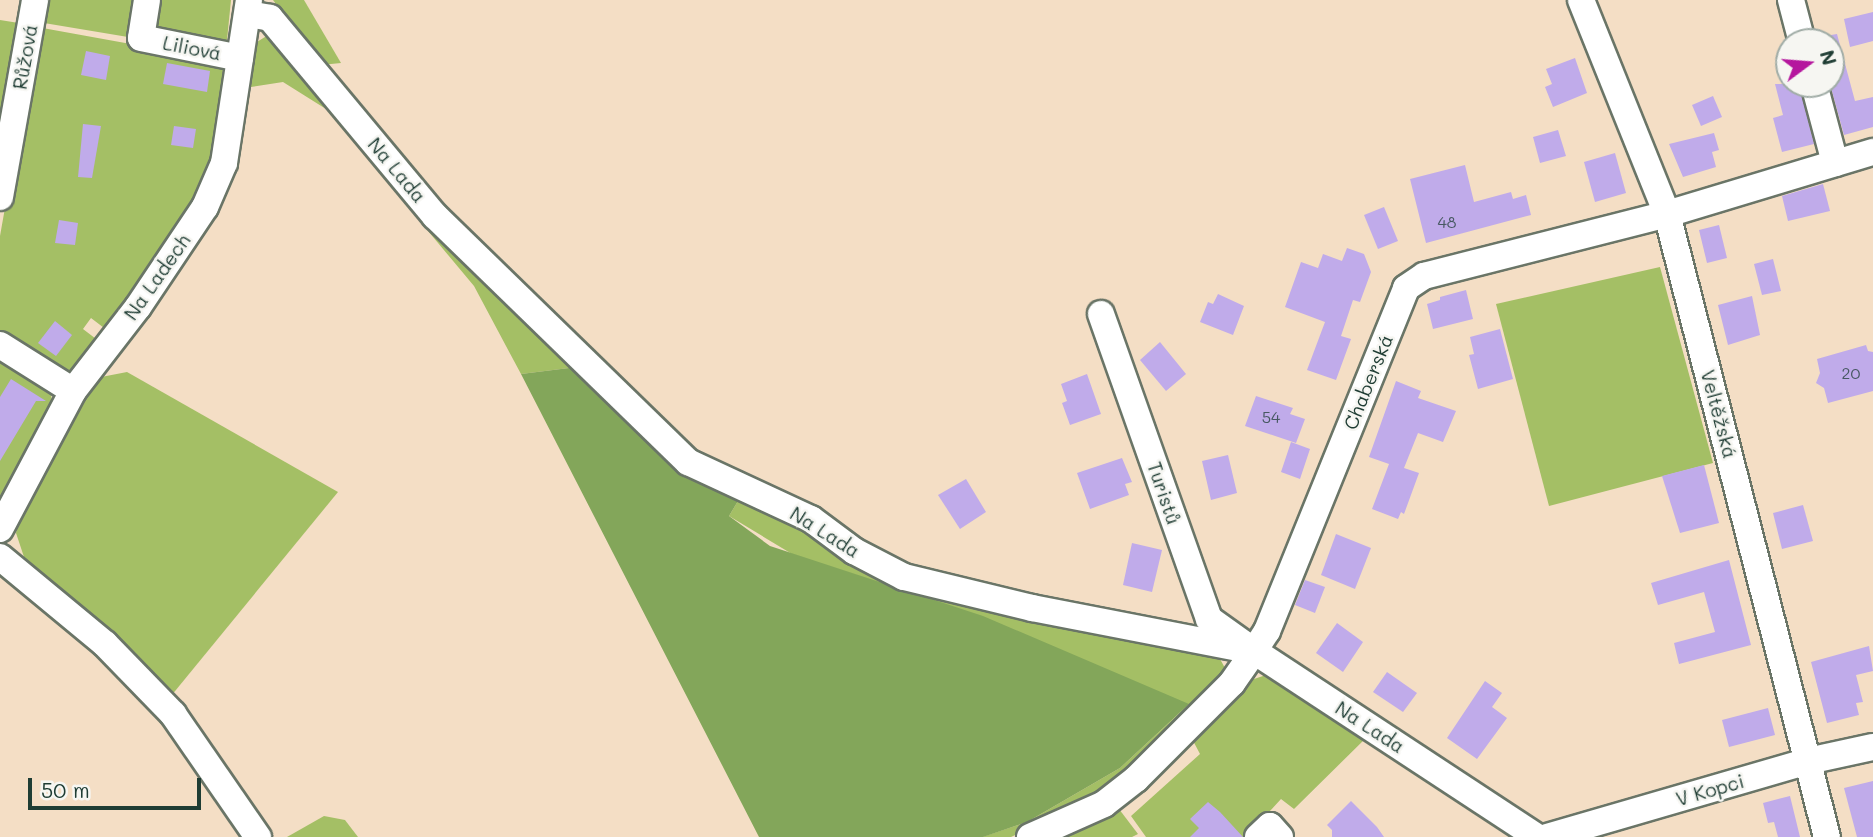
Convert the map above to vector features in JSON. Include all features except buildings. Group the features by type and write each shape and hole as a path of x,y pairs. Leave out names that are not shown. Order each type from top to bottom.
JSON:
{"street":[{"name":"Růžová","path":"0,197 35,0"},
{"name":"Liliová","path":"147,0 141,38 240,58"},
{"name":"Veltěžská","path":"1581,0 1667,214 1827,837"},
{"path":"1791,0 1798,28"},
{"name":"Na Ladech","path":"0,529 73,391 138,307 205,207 224,163 248,7"},
{"name":"Na Lada","path":"248,7 270,18 435,216 688,462 811,519 854,551 904,577 1032,608 1254,651 1537,837"},
{"path":"1818,98 1835,163"},
{"name":"Chaberská","path":"1030,837 1104,804 1136,779 1232,683 1254,651 1267,631 1406,288 1424,276 1667,214 1873,152"},
{"name":"Turistů","path":"1101,314 1209,619 1254,651"},
{"path":"0,345 73,391"},
{"path":"0,557 105,645 173,714 258,837"},
{"name":"V Kopci","path":"1547,837 1808,761 1873,747"},
{"path":"1258,837 1270,826 1280,837"}],"green space":[{"path":"42,0 141,0 134,38 38,22"},
{"path":"152,0 231,0 227,40 214,47 156,37"},
{"path":"273,0 304,0 341,63 321,65"},
{"path":"0,20 25,24 0,166"},
{"path":"37,27 219,60 223,70 213,171 108,331 91,318 83,329 100,342 79,369 54,374 0,339 0,236"},
{"path":"277,36 577,367 521,374 474,286 326,109 283,82 251,87 252,45 265,37"},
{"path":"1660,267 1713,463 1549,506 1496,304"},
{"path":"0,356 49,387 53,404 0,498"},
{"path":"577,367 741,496 729,516 770,546 983,616 1189,704 1120,768 1027,822 983,837 759,837 521,374"},
{"path":"127,372 338,492 171,696 27,566 16,533 22,503 91,379"},
{"path":"741,496 812,531 914,591 1184,647 1220,659 1225,668 1225,677 1098,797 1011,837 982,837 1027,822 1120,768 1188,705 874,581 792,554 729,516"},
{"path":"1269,674 1369,735 1294,809 1281,799 1246,837 1146,837 1131,816 1200,754 1190,735 1248,681"},
{"path":"1119,809 1138,834 1132,837 1055,837"},
{"path":"324,816 345,820 358,837 287,837"}]}
